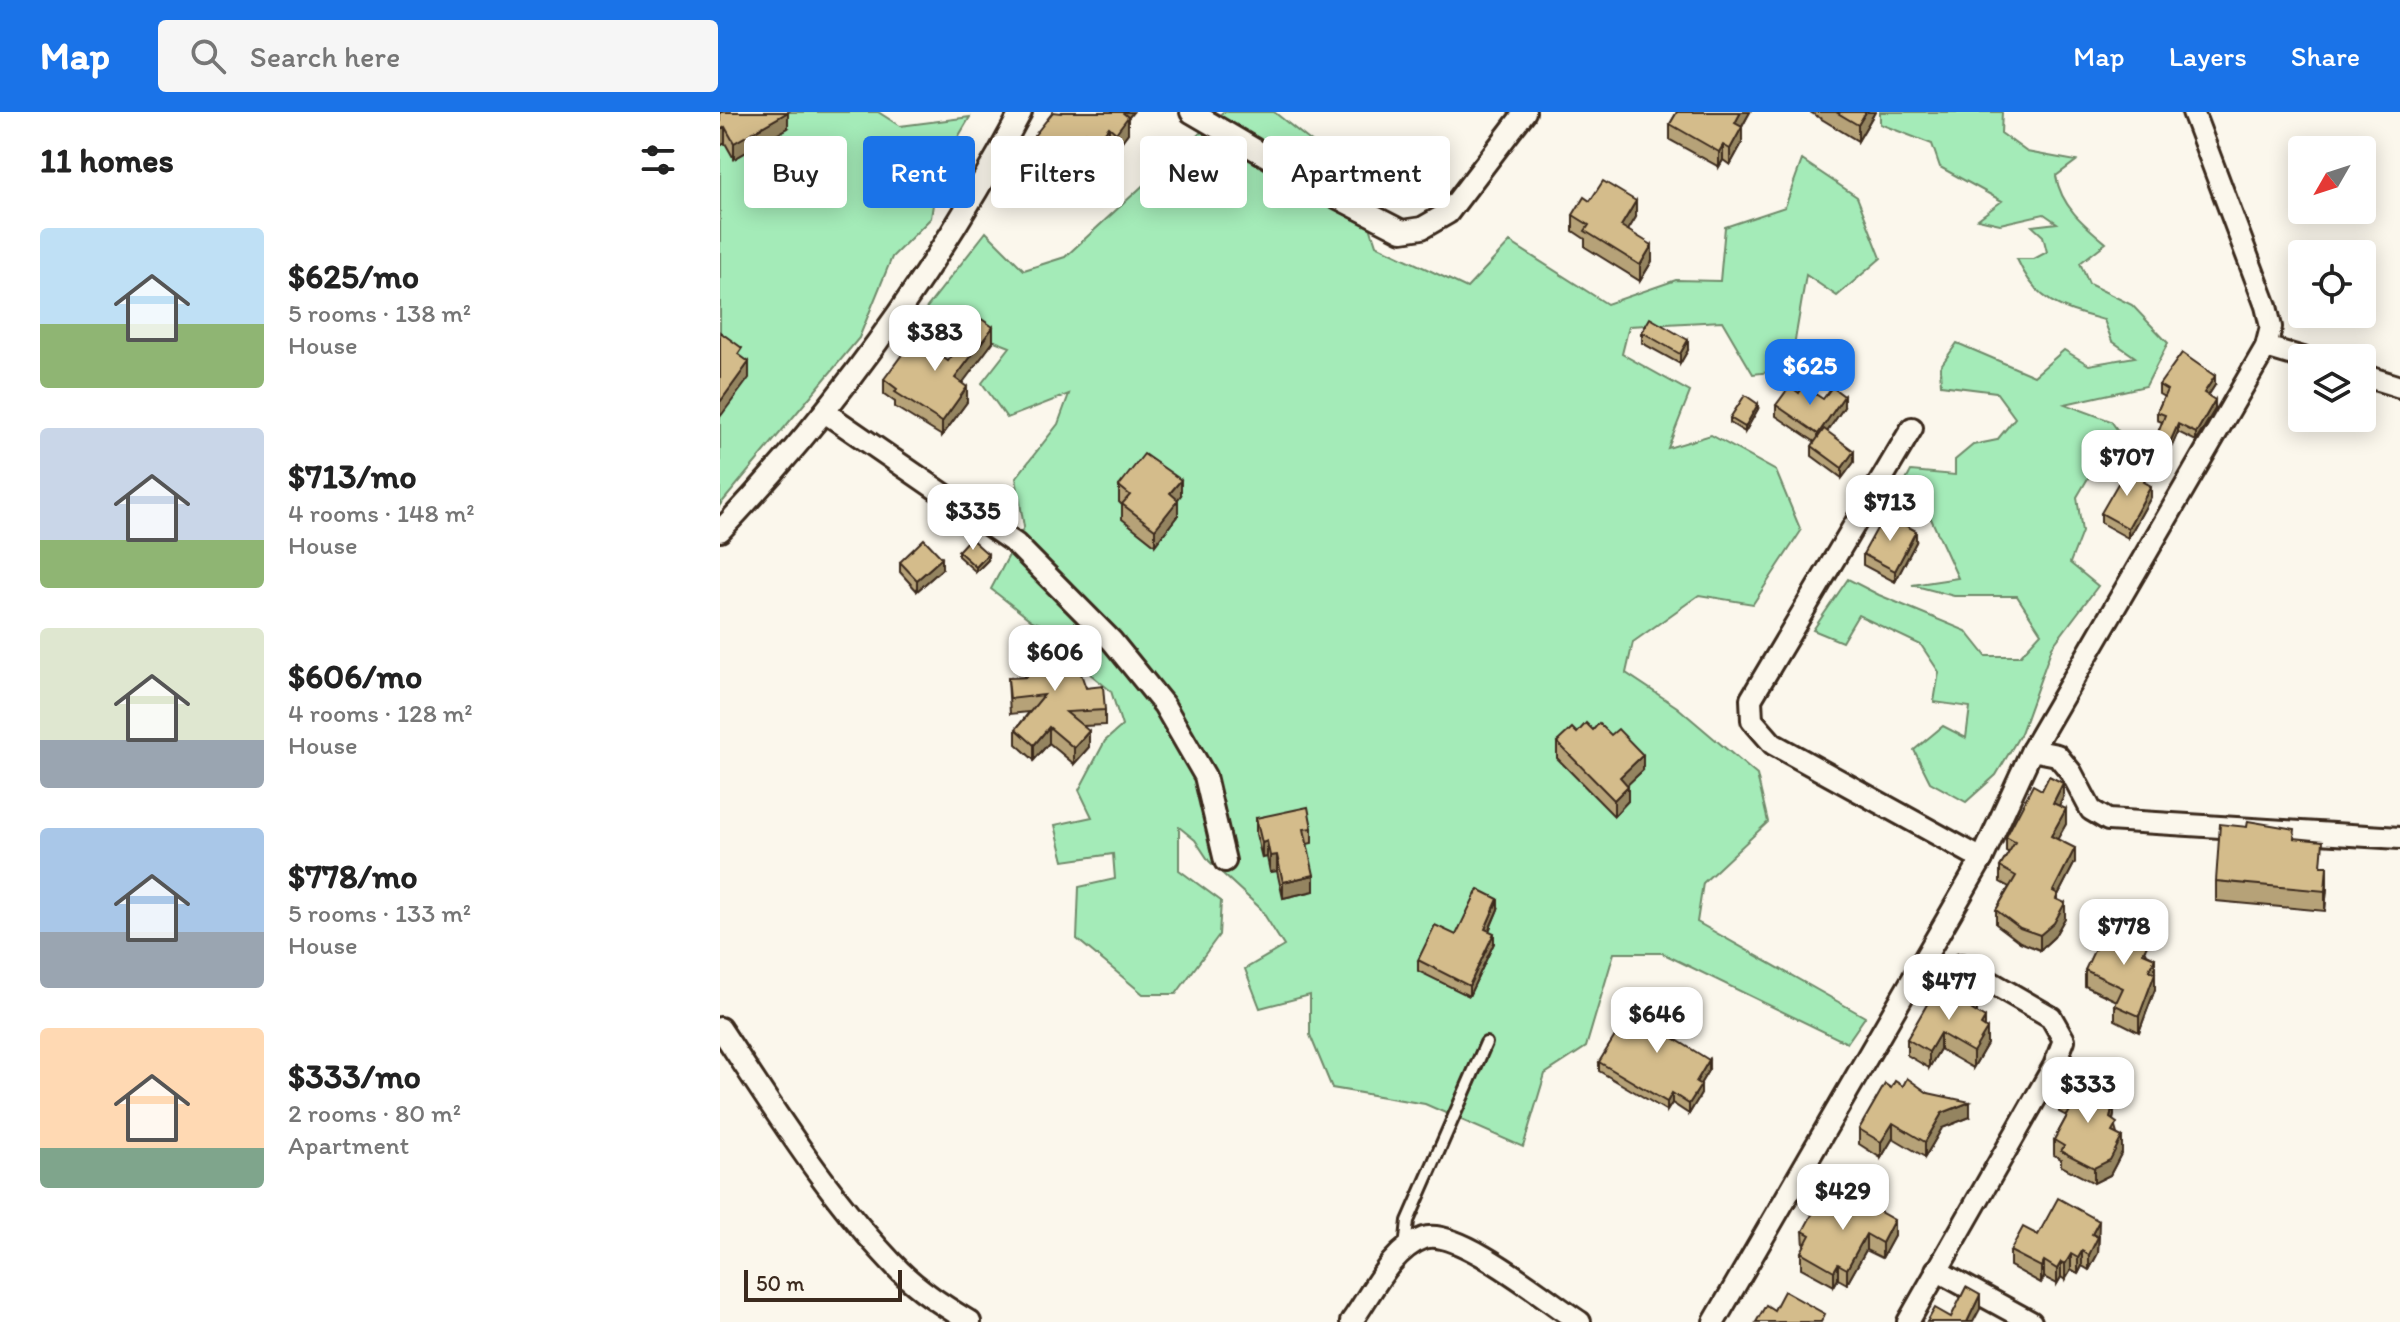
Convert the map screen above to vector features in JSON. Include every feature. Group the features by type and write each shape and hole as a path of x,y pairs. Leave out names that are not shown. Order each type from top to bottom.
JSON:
{"street":[{"path":"720,531 826,413 927,275 1021,112"},
{"path":"1191,112 1336,197 1402,231 1422,228 1448,213 1525,112"},
{"path":"1714,1322 1982,859 2032,750 2266,347 2271,327 2266,306 2193,112"},
{"path":"2266,347 2288,354"},
{"path":"2376,379 2400,387"},
{"path":"826,413 1016,544 1112,641 1164,705 1205,776 1225,861"},
{"path":"1912,428 1751,699 1752,720 1773,744 1982,859"},
{"path":"2032,750 2057,755 2071,772 2091,810 2108,820 2400,838"},
{"path":"1908,1322 2054,1066 2064,1040 2051,1017 1961,965"},
{"path":"720,1028 820,1173 869,1236 902,1272 970,1322"},
{"path":"1351,1322 1385,1271 1405,1250 1425,1237 1443,1238 1467,1247 1580,1322"},
{"path":"1936,1270 2031,1322"}],"lane":[{"path":"1405,1250 1408,1221 1486,1043"}],"green space":[{"path":"720,112 878,112 900,126 970,117 959,136 863,136 863,208 932,208 931,218 892,257 859,338 720,505"},
{"path":"1223,112 1274,112 1304,136 1263,136 1263,208 1364,208 1376,245 1467,288 1510,242 1607,304 1676,280 1720,281 1725,227 1785,207 1802,160 1857,197 1881,258 1837,296 1806,275 1790,370 1753,374 1722,321 1629,326 1622,354 1690,392 1668,448 1711,435 1776,471 1801,531 1753,604 1699,595 1633,642 1626,673 1677,707 1757,775 1768,822 1703,883 1697,922 1865,1017 1847,1043 1662,953 1614,953 1586,1047 1545,1074 1523,1147 1425,1104 1332,1088 1310,1035 1310,995 1260,1008 1245,969 1284,946 1260,908 1209,861 1195,840 1179,827 1179,870 1221,901 1219,935 1176,994 1143,994 1077,939 1079,887 1115,879 1113,854 1064,861 1055,825 1092,817 1079,790 1105,741 1122,726 1111,691 1089,673 1071,635 1032,621 991,589 1024,527 1016,478 1058,424 1069,394 1007,418 982,383 1010,347 971,332 942,354 925,310 986,232 1024,270 1065,257 1118,208 1124,208 1124,203 1140,188 1140,208 1247,208 1247,136 1197,136"},
{"path":"1880,112 2002,112 2001,133 2027,152 2076,161 2056,176 2068,205 2106,243 2080,263 2089,284 2132,305 2168,343 2146,386 2065,404 2111,421 2131,449 2098,461 2077,497 2082,532 2070,563 2098,586 2052,647 2021,733 1996,775 1966,802 1930,782 1914,750 1943,726 1966,738 1970,707 1934,702 1939,672 1921,645 1858,615 1842,642 1813,630 1848,579 1966,631 1986,656 2020,656 2041,633 2017,596 1954,596 1912,585 1958,578 1927,510 1929,486 1893,505 1911,471 1955,475 1955,460 1973,445 1997,440 2015,418 1996,392 1941,385 1940,367 1957,343 2034,376 2064,350 2089,365 2135,357 2112,341 2104,320 2052,302 2025,274 2017,259 2034,259 2047,252 2043,236 2032,226 2057,223 2044,214 2000,224 1978,219 2002,201 1940,167 1932,144 1880,124"}],"building":[{"path":"720,112 788,112 734,143 725,127 720,130"},
{"path":"1053,112 1122,112 1128,117 1116,133 1109,127 1102,136 1086,133 1084,136 1034,136"},
{"path":"1677,112 1741,112 1735,123 1742,127 1730,149 1723,145 1719,152 1670,124"},
{"path":"1836,112 1866,112 1858,125"},
{"path":"1603,181 1636,201 1621,226 1652,245 1640,265 1585,231 1589,225 1573,215 1584,197 1590,201"},
{"path":"980,318 993,327 955,378 967,387 942,422 895,392 897,389 884,379 915,337 948,361"},
{"path":"1650,318 1688,340 1680,354 1642,332"},
{"path":"720,332 742,348 738,354 749,362 720,402"},
{"path":"2182,353 2215,376 2204,393 2215,400 2196,433 2178,424 2164,456 2151,451 2165,415 2157,412 2167,390 2159,385"},
{"path":"1790,386 1799,393 1803,386 1823,399 1832,387 1844,396 1818,434 1776,405"},
{"path":"1745,395 1758,404 1745,427 1730,418"},
{"path":"1824,429 1854,451 1842,468 1812,446"},
{"path":"1144,454 1181,480 1170,493 1178,500 1155,529 1122,504 1130,495 1119,486"},
{"path":"2128,466 2147,477 2144,482 2151,486 2128,528 2101,513"},
{"path":"1885,514 1916,531 1895,571 1863,554"},
{"path":"970,538 988,554 976,567 958,551"},
{"path":"924,539 942,558 917,580 900,562"},
{"path":"1054,633 1074,654 1086,688 1103,686 1105,710 1066,712 1089,731 1074,748 1049,727 1034,745 1016,729 1044,695 1010,699 1008,678 1027,677 1024,663 1043,642 1042,634"},
{"path":"1586,723 1593,730 1599,723 1611,735 1618,729 1643,755 1620,777 1628,786 1614,800 1557,742 1572,728 1577,733"},
{"path":"2049,776 2063,783 2053,803 2066,809 2051,836 2075,848 2053,891 2058,894 2056,899 2065,903 2054,923 2040,935 2020,928 1996,910 2016,876 2000,867 2015,842 2006,837 2033,785 2042,790"},
{"path":"1308,807 1312,828 1304,829 1314,875 1283,882 1277,855 1270,856 1267,841 1262,843 1256,818"},
{"path":"2248,821 2295,829 2294,838 2323,841 2321,866 2327,866 2325,891 2216,881 2220,824 2247,827"},
{"path":"1478,889 1498,899 1485,929 1494,933 1469,986 1418,960 1435,925 1456,935"},
{"path":"2125,926 2142,933 2139,941 2147,945 2143,953 2155,958 2149,970 2155,973 2139,1016 2115,1005 2123,988 2085,970 2105,927 2121,935"},
{"path":"1955,987 1977,1001 1972,1010 1985,1018 1981,1025 1987,1029 1973,1052 1940,1033 1929,1052 1907,1039 1933,994 1939,998 1943,991 1950,995"},
{"path":"1664,991 1683,1003 1664,1032 1709,1060 1696,1082 1701,1085 1689,1104 1672,1093 1667,1102 1599,1062 1615,1036 1624,1040 1639,1014 1647,1019"},
{"path":"2070,1076 2114,1100 2110,1118 2117,1123 2112,1132 2122,1137 2110,1160 2094,1168 2061,1151 2064,1146 2054,1140 2073,1105 2059,1097"},
{"path":"1907,1078 1928,1093 1970,1102 1942,1113 1925,1142 1893,1123 1881,1142 1859,1129 1885,1084 1891,1088 1895,1081 1903,1086"},
{"path":"1848,1194 1894,1220 1882,1243 1866,1234 1847,1269 1838,1264 1834,1271 1801,1252 1810,1235 1803,1231 1816,1207 1828,1213 1834,1202 1842,1206"},
{"path":"2058,1198 2099,1221 2092,1234 2098,1237 2089,1255 2082,1251 2078,1258 2071,1254 2065,1264 2061,1262 2057,1269 2044,1261 2041,1267 2010,1251 2023,1227 2038,1235"},
{"path":"1966,1287 1980,1295 1967,1322 1927,1322 1935,1308 1951,1317"},
{"path":"1784,1291 1825,1314 1821,1322 1756,1322 1766,1305 1774,1310"}]}
